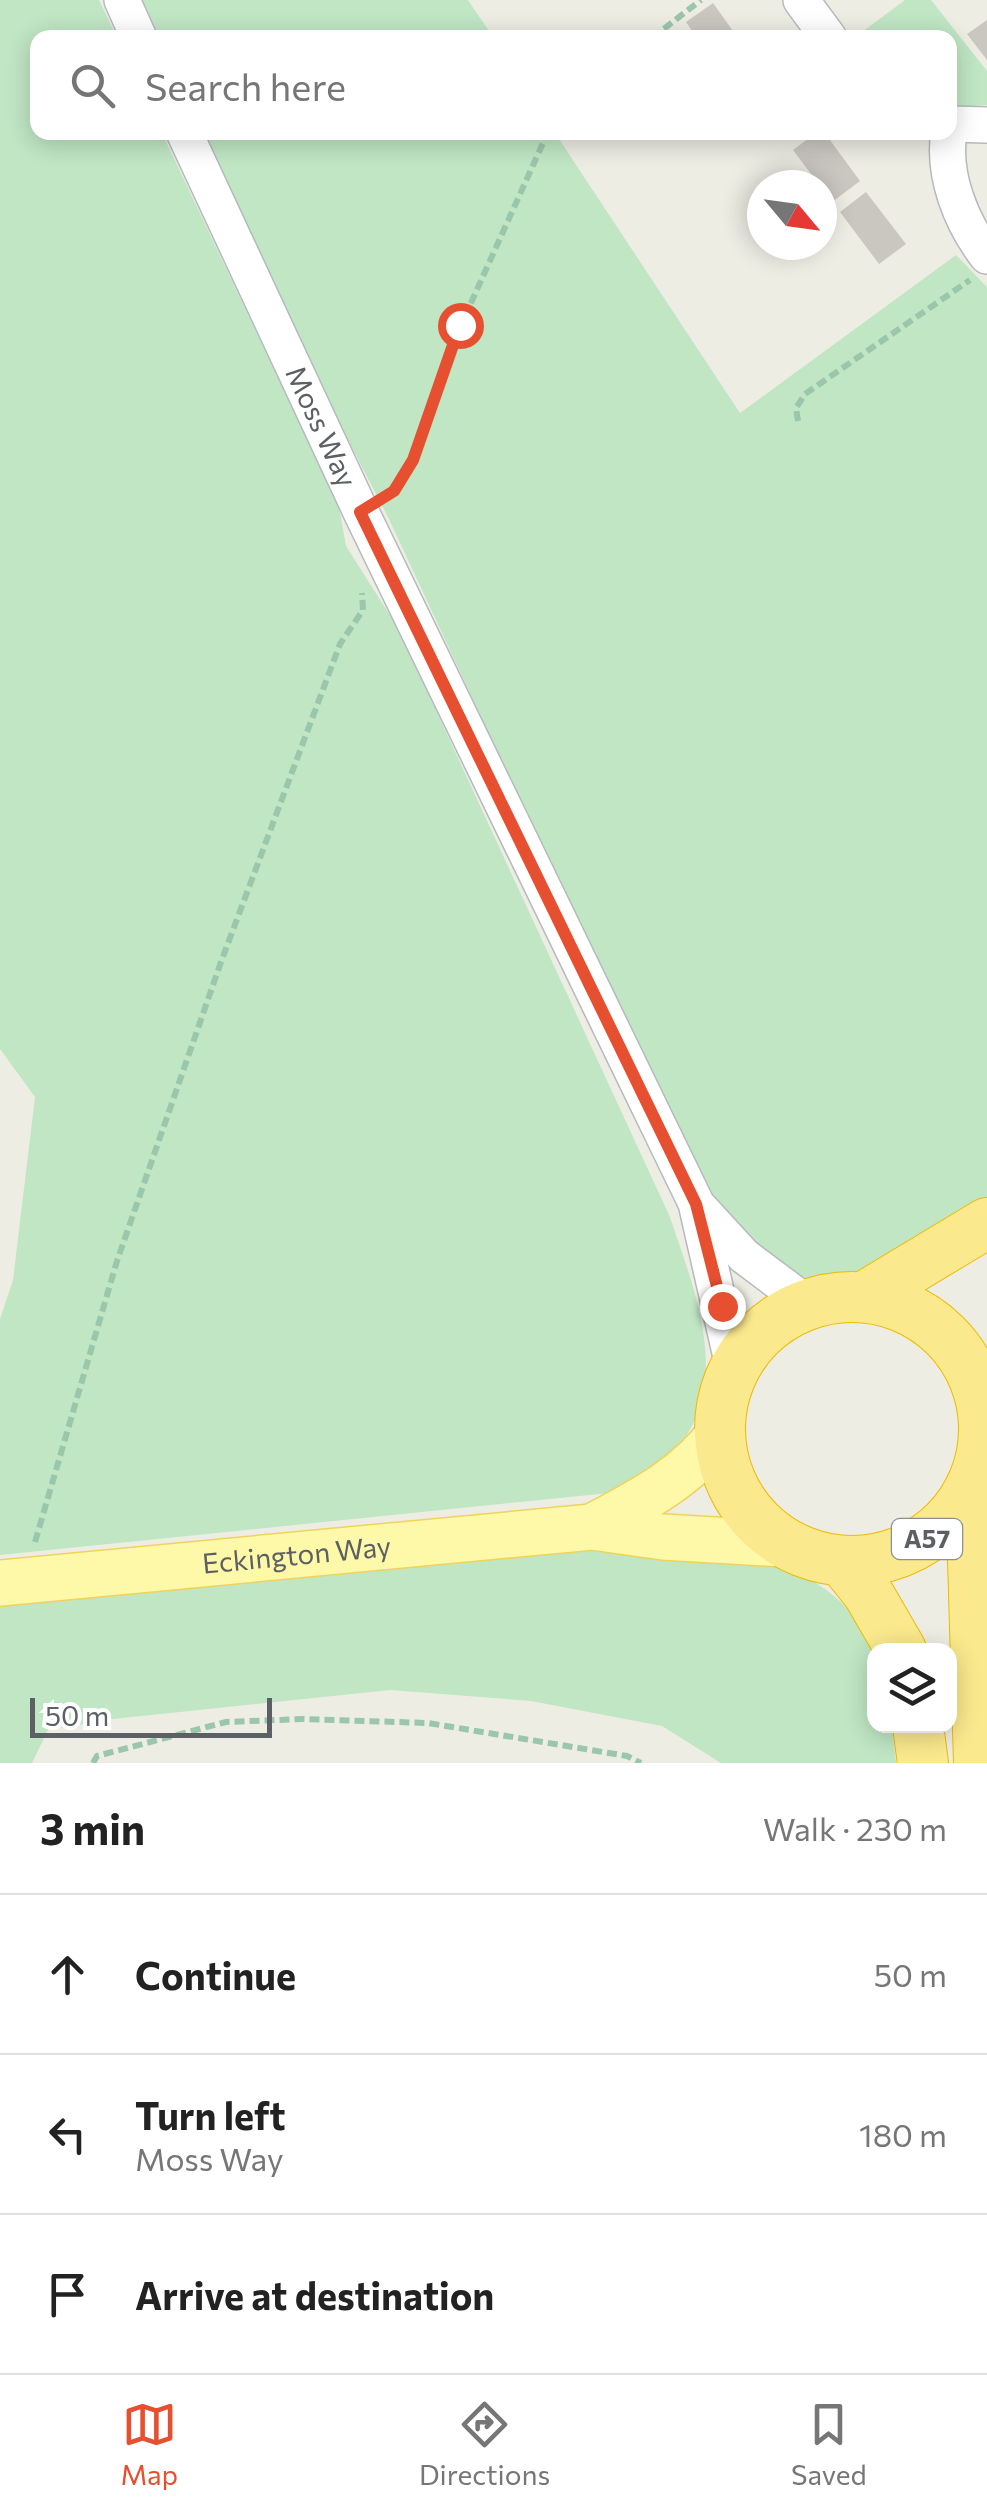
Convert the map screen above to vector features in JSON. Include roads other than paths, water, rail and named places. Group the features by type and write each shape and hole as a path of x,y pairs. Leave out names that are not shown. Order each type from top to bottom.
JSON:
{"highway":[{"name":"A57","path":"864,1297 987,1223"},
{"name":"A57","path":"979,1763 972,1525 985,1437 980,1352 955,1344 929,1320 898,1304 864,1297 808,1304 765,1331 734,1370 723,1401 720,1434 724,1466 738,1497 758,1523 784,1544 812,1556 843,1562 887,1558 928,1539 960,1508 980,1469"},
{"name":"A57","path":"843,1562 868,1592 897,1643"},
{"path":"919,1733 923,1763"}],"main road":[{"name":"Eckington Way","path":"592,1528 657,1492 704,1454 720,1434"},
{"name":"Eckington Way","path":"12,1566 592,1528 784,1544"}],"street":[{"path":"122,0 135,30"},
{"path":"801,0 823,30"},
{"path":"957,124 987,125"},
{"name":"Moss Way","path":"188,140 360,512 696,1204 734,1370"},
{"path":"949,140 947,166 952,190 979,267"},
{"name":"Moss Way","path":"696,1204 744,1256 808,1304"}]}
